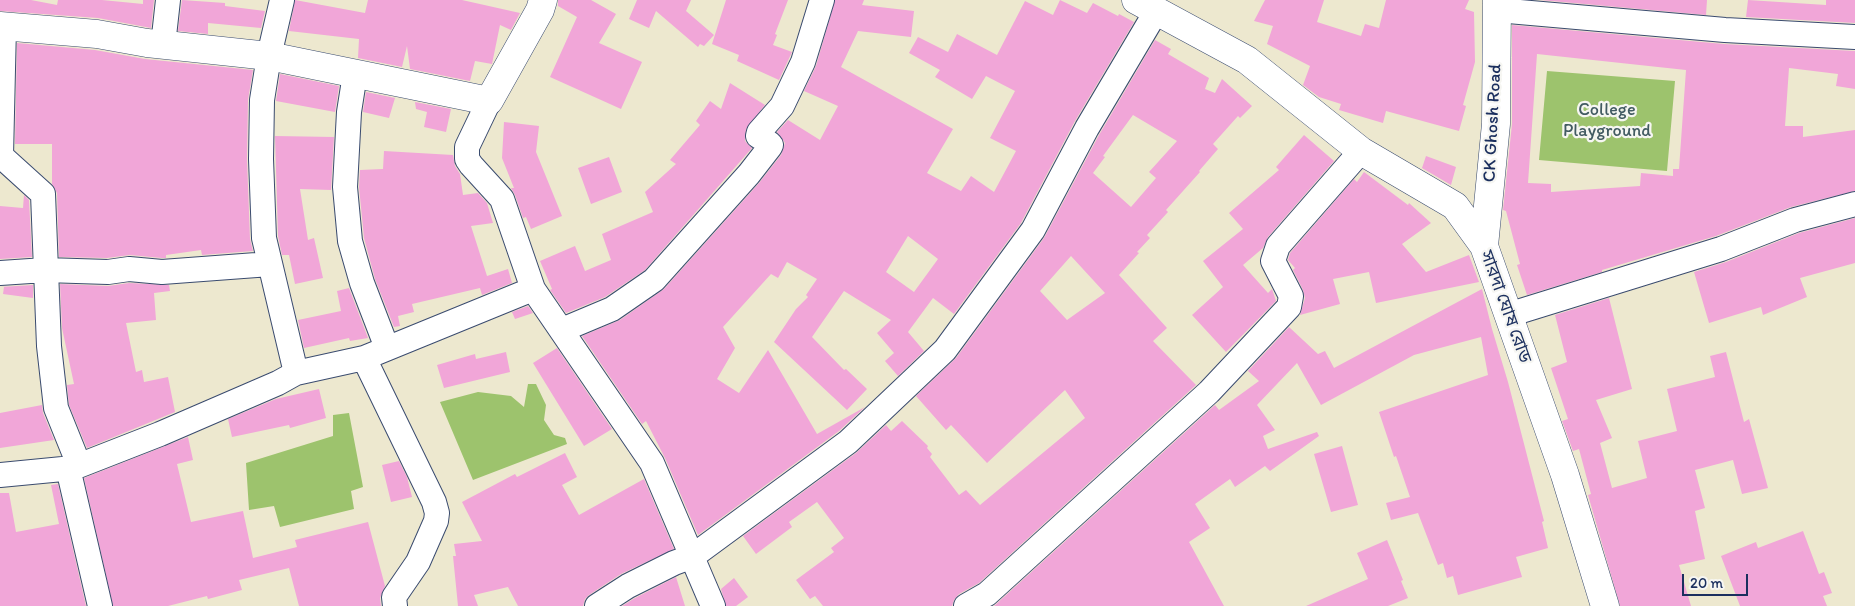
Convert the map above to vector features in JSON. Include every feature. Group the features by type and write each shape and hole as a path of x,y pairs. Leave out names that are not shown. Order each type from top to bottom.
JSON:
{"main road":[{"path":"2,26 97,34 163,45 269,56 488,101 540,10 543,0"},
{"name":"সারদা ঘোষ রোড","path":"1146,5 1247,60 1361,151 1454,206 1484,246 1565,475 1605,606"},
{"name":"CK Ghosh Road","path":"1484,246 1496,124 1497,5"}],"street":[{"path":"163,45 168,0"},
{"path":"282,0 269,56 262,100 260,159 264,238 296,373"},
{"path":"562,330 612,309 654,280 749,174 771,145 758,136 758,132 782,106 803,62 822,0"},
{"path":"597,606 628,586 674,563 693,556 848,442 945,350 1033,230 1087,128 1146,5"},
{"path":"1497,5 1725,30 1855,37"},
{"path":"2,26 1,156 43,194 49,346 56,408 74,467 100,606"},
{"path":"354,74 349,112 346,187 350,241 362,283 387,348"},
{"path":"488,101 467,147 467,159 471,166 502,199 533,289 652,463 713,606"},
{"path":"966,606 987,594 1209,392 1289,307 1290,296 1274,260 1278,246 1361,151"},
{"path":"1508,315 1721,249 1795,220 1855,204"},
{"path":"0,273 45,270 108,272 129,269 162,272 270,264"},
{"path":"0,475 74,467 160,434 278,383 296,373 364,358 533,289"},
{"path":"364,358 434,502 437,513 436,521 418,562 394,597 395,606"}],"green space":[{"name":"College Playground","path":"1547,71 1675,81 1667,171 1539,160"},
{"path":"528,384 536,384 546,405 544,420 554,435 565,438 567,444 473,480 440,402 478,392 511,396 524,407"},
{"path":"349,413 363,487 351,491 354,509 280,527 274,506 249,510 246,463 333,436 333,415"}],"building":[{"path":"0,0 31,0 57,5 58,0 102,0 143,4 143,0 154,0 151,28 98,18 0,11"},
{"path":"182,0 225,3 225,6 265,11 261,28 208,23 208,34 178,31"},
{"path":"295,0 365,13 368,0 462,0 520,13 511,30 500,25 492,64 475,61 470,81 410,69 407,46 402,67 358,58 359,39 289,31"},
{"path":"558,0 591,0 616,14 599,43 642,62 621,109 550,77 577,17 558,6"},
{"path":"637,0 691,0 686,11 714,35 704,46 700,44 698,47 656,11 649,28 629,19"},
{"path":"726,0 788,0 775,34 777,35 773,45 792,52 779,80 737,61 739,55 712,44"},
{"path":"835,0 864,0 862,5 914,11 911,37 858,31 841,67 953,129 927,173 961,191 971,176 994,192 1016,151 990,138 1015,91 986,76 972,99 935,77 940,70 909,53 918,37 948,52 957,34 997,55 1025,1 1053,15 1060,0 1087,13 1093,3 1134,22 1075,121 1021,223 954,314 933,298 908,332 924,351 898,376 885,361 894,353 877,333 891,320 844,291 812,337 844,370 846,369 867,389 847,410 774,342 796,309 808,297 806,295 817,279 787,262 778,278 771,274 723,327 735,348 717,379 739,393 768,350 817,434 865,407 839,431 698,535 665,458 646,421 642,424 582,336 620,320 664,289 759,183 781,155 785,143 777,132 788,120 820,140 838,106 804,91 816,66","holes":["908,236 938,259 914,292 886,272"]},
{"path":"1265,0 1324,0 1317,22 1361,36 1365,24 1379,28 1386,0 1469,0 1465,9 1474,12 1475,62 1463,105 1466,106 1459,131 1386,111 1383,123 1339,110 1341,104 1319,97 1303,85 1310,66 1267,44 1273,26 1254,21"},
{"path":"1540,0 1707,0 1706,15"},
{"path":"1748,0 1826,5 1826,0 1855,0 1855,23 1746,17"},
{"path":"1512,25 1724,44 1855,51 1855,89 1836,86 1838,74 1789,68 1785,126 1803,126 1803,137 1855,130 1855,191 1791,207 1716,236 1602,270 1602,272 1527,295 1517,265 1520,264 1506,211 1503,210 1512,124","holes":["1537,54 1686,70 1679,169 1673,169 1673,176 1641,173 1640,186 1551,192 1551,184 1528,183"]},
{"path":"1155,40 1171,49 1168,54 1209,78 1205,89 1215,93 1222,79 1252,106 1240,118 1238,116 1213,144 1218,149 1166,210 1168,212 1147,235 1150,238 1119,275 1167,328 1153,341 1196,385 979,583 959,594 952,606 823,606 815,596 810,599 796,580 834,552 831,548 844,538 817,502 789,522 792,527 756,554 743,536 856,453 886,425 891,431 902,421 928,446 927,448 932,454 930,457 959,495 966,490 980,505 1085,418 1065,390 987,463 951,425 946,430 916,396 956,358 1044,238 1099,135","holes":["1133,115 1177,141 1149,172 1156,178 1131,207 1093,173","1071,256 1105,293 1067,320 1040,291"]},
{"path":"17,43 95,50 145,59 253,70 248,100 247,159 250,239 253,251 202,255 201,250 166,255 166,258 130,255 107,258 59,257 57,193 52,184 52,144 15,144"},
{"path":"280,74 339,86 335,112 276,101"},
{"path":"730,83 765,105 746,129 745,141 752,148 645,270 605,297 566,313 550,290 552,289 540,261 575,246 585,271 611,260 602,234 653,212 645,192 676,164 670,160 700,125 696,121 710,101 721,109"},
{"path":"366,92 395,98 389,118 363,112"},
{"path":"415,102 451,109 446,132 424,127 427,112 416,109"},
{"path":"504,122 539,126 536,152 562,216 531,229 526,217 523,218 502,158"},
{"path":"1304,135 1334,161 1268,237 1263,248 1243,265 1268,293 1272,289 1276,301 1226,352 1192,315 1223,287 1203,261 1243,229 1229,213 1279,170 1276,167"},
{"path":"275,136 334,137 331,190 300,189 308,240 314,238 323,278 295,284 289,255 282,255 278,236"},
{"path":"384,151 453,155 455,166 460,174 463,195 478,193 487,203 493,223 471,226 487,276 508,269 512,283 482,295 480,288 412,304 414,312 398,316 400,326 394,327 375,279 364,238 359,187 360,170 383,169"},
{"path":"1426,156 1456,167 1451,185 1422,168"},
{"path":"609,157 622,192 591,204 578,168"},
{"path":"1364,172 1408,205 1409,203 1431,223 1402,244 1426,272 1469,255 1479,282 1376,303 1369,272 1333,279 1340,304 1300,315 1305,298 1293,270 1295,268 1288,260 1290,253 1354,179 1357,182"},
{"path":"24,195 29,200 32,257 0,259 0,206 23,208"},
{"path":"1855,218 1855,263 1800,278 1807,297 1763,315 1761,307 1709,323 1694,272 1726,262 1799,233"},
{"path":"129,283 169,285 170,291 154,293 156,320 126,323 136,372 142,370 144,382 168,377 175,412 87,448 69,405 67,385 74,384 62,328 60,284 108,286"},
{"path":"33,285 33,298 3,294 4,287 0,287"},
{"path":"349,288 368,338 350,341 349,338 304,348 298,320 341,311 337,291"},
{"path":"1482,289 1544,521 1542,522 1548,548 1516,557 1522,577 1458,595 1453,576 1447,578 1443,563 1438,565 1418,513 1391,520 1386,503 1410,497 1379,412 1488,375 1481,337 1414,355 1321,405 1297,363 1257,405 1275,430 1263,436 1268,449 1317,432 1319,436 1270,471 1265,466 1235,487 1230,479 1195,504 1210,528 1189,542 1224,606 994,606 1215,405 1219,410 1259,381 1248,371 1289,327 1318,354 1325,351 1334,368"},
{"path":"1609,298 1632,389 1596,400 1612,438 1600,443 1612,488 1647,478 1638,441 1677,431 1667,389 1715,377 1710,356 1726,352 1744,422 1749,419 1768,488 1742,494 1733,460 1695,470 1705,508 1695,511 1705,559 1679,565 1691,606 1620,606 1588,495 1591,494 1579,449 1573,451 1562,421 1568,419 1551,368 1567,362 1555,315"},
{"path":"528,306 533,313 515,319 512,312"},
{"path":"557,348 612,429 584,446 533,363"},
{"path":"506,352 510,372 444,388 437,365 475,354 476,359"},
{"path":"319,389 326,418 290,428 289,425 232,437 228,419 276,399"},
{"path":"42,405 43,413 54,440 0,448 0,413"},
{"path":"188,437 193,460 177,464 191,522 243,511 253,558 297,547 295,540 368,522 385,586 380,598 381,606 299,606 289,568 239,580 242,590 208,599 207,596 168,606 113,606 84,478"},
{"path":"1342,446 1358,505 1331,512 1314,454"},
{"path":"565,453 577,477 562,485 579,515 644,479 674,549 621,574 589,595 585,599 583,606 518,606 508,587 474,595 478,606 458,606 453,556 456,556 454,544 482,541 462,502 515,474 517,477"},
{"path":"399,461 407,477 412,497 391,502 382,465"},
{"path":"58,484 86,606 0,606 0,493 9,493 16,532 59,524 51,485"},
{"path":"1803,531 1819,574 1824,572 1832,593 1823,596 1827,606 1740,606 1721,556 1756,542 1758,548"},
{"path":"1387,540 1408,598 1388,606 1306,606 1368,579 1357,553"},
{"path":"676,577 685,606 622,606 635,598"},
{"path":"734,578 748,597 736,606 726,606 721,589"}]}
